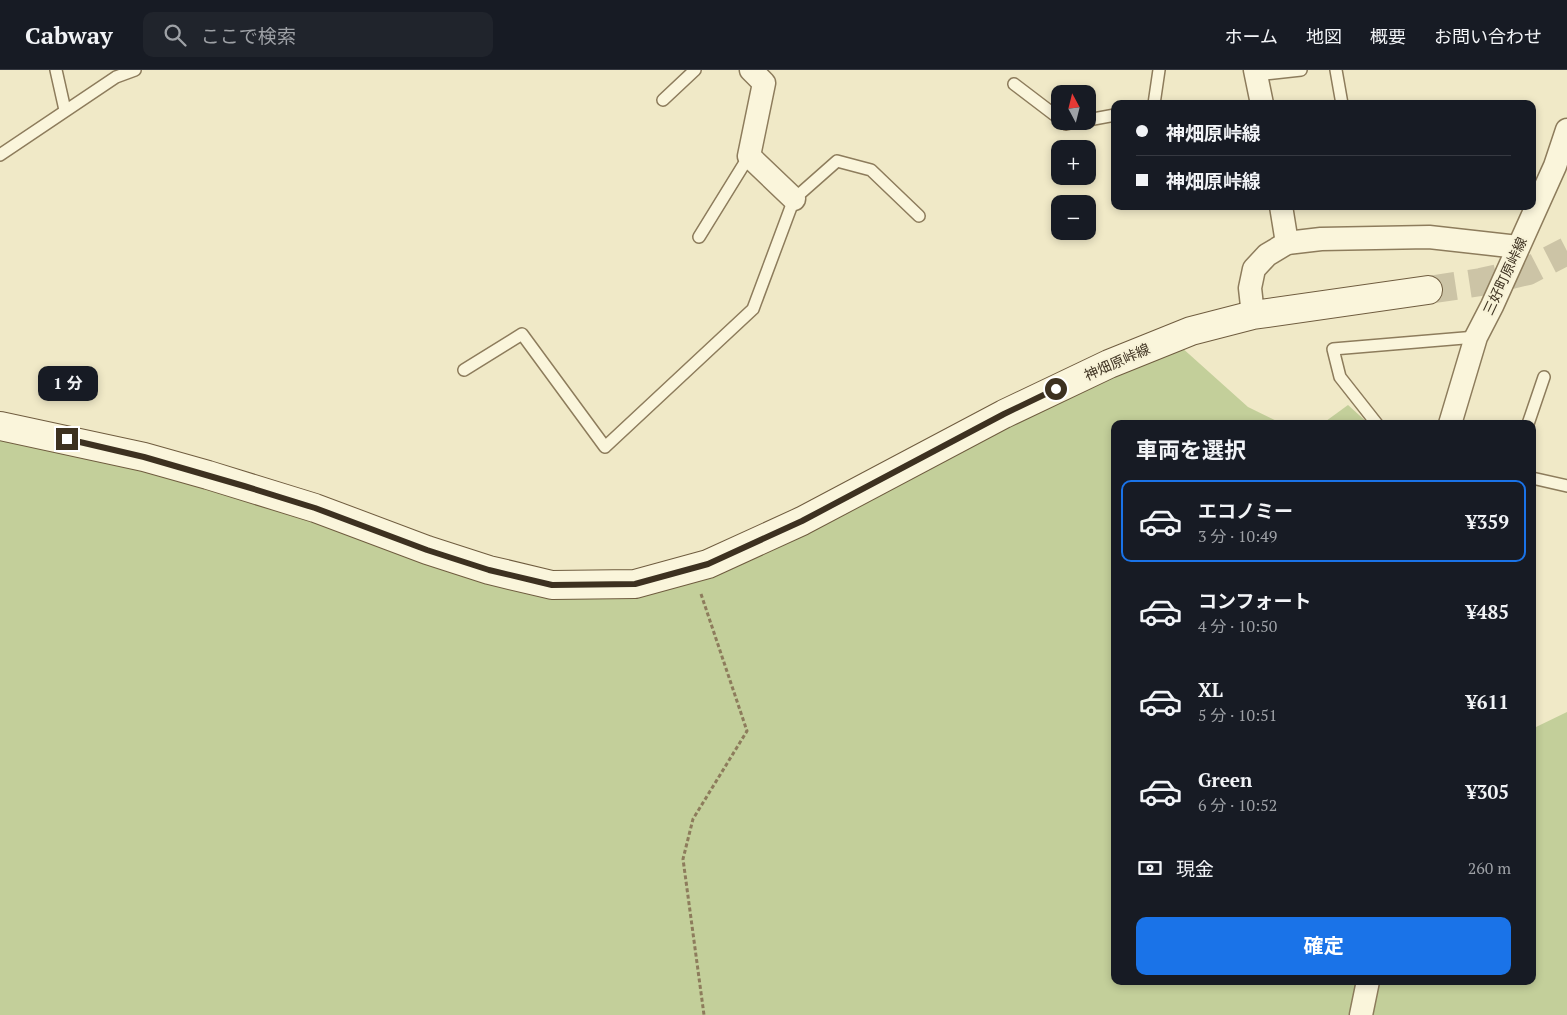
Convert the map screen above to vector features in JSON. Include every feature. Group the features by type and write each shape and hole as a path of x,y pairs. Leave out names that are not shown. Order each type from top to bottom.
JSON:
{"street":[{"path":"750,70 764,83 749,156 794,199"},
{"path":"1256,73 1261,100"},
{"name":"三好町原峠線","path":"1536,208 1555,166 1567,130"},
{"path":"1281,210 1287,243"},
{"name":"三好町原峠線","path":"1451,420 1476,337 1535,210"},
{"path":"1253,315 1250,288 1254,268 1267,255 1287,243 1321,238 1429,238 1518,248"},
{"name":"神畑原峠線","path":"0,426 144,457 208,475 315,508 427,550 489,570 552,585 635,584 708,564 802,521 1004,414 1109,364 1190,330 1253,315 1428,290"},
{"path":"1361,1015 1367,985"}],"lane":[{"path":"56,70 65,110"},
{"path":"0,155 116,77 135,70"},
{"path":"663,100 695,70"},
{"path":"1155,100 1159,70"},
{"path":"1256,73 1301,70"},
{"path":"1336,70 1341,100"},
{"path":"1014,84 1051,112"},
{"path":"1096,119 1111,116"},
{"path":"699,238 749,156"},
{"path":"464,370 522,334 605,446 753,309 794,199 837,161 871,170 919,216"},
{"path":"1374,420 1340,377 1333,349 1476,337"},
{"path":"1529,420 1544,377"},
{"path":"1536,479 1567,486"}],"path":[{"path":"701,593 747,731 694,819 683,859 704,1015"}],"green space":[{"path":"1180,346 1248,407 1275,420 1111,420 1111,985 1536,985 1536,727 1567,712 1567,1015 0,1015 0,438 71,450 622,591 926,463"},
{"path":"1348,405 1365,420 1327,420"}],"tunnel":[{"path":"1428,290 1481,282 1528,271 1567,251"}],"route":[{"path":"67,439 144,457 315,508 427,550 489,570 552,585 635,584 708,564 802,521 1004,414 1056,389"}]}
